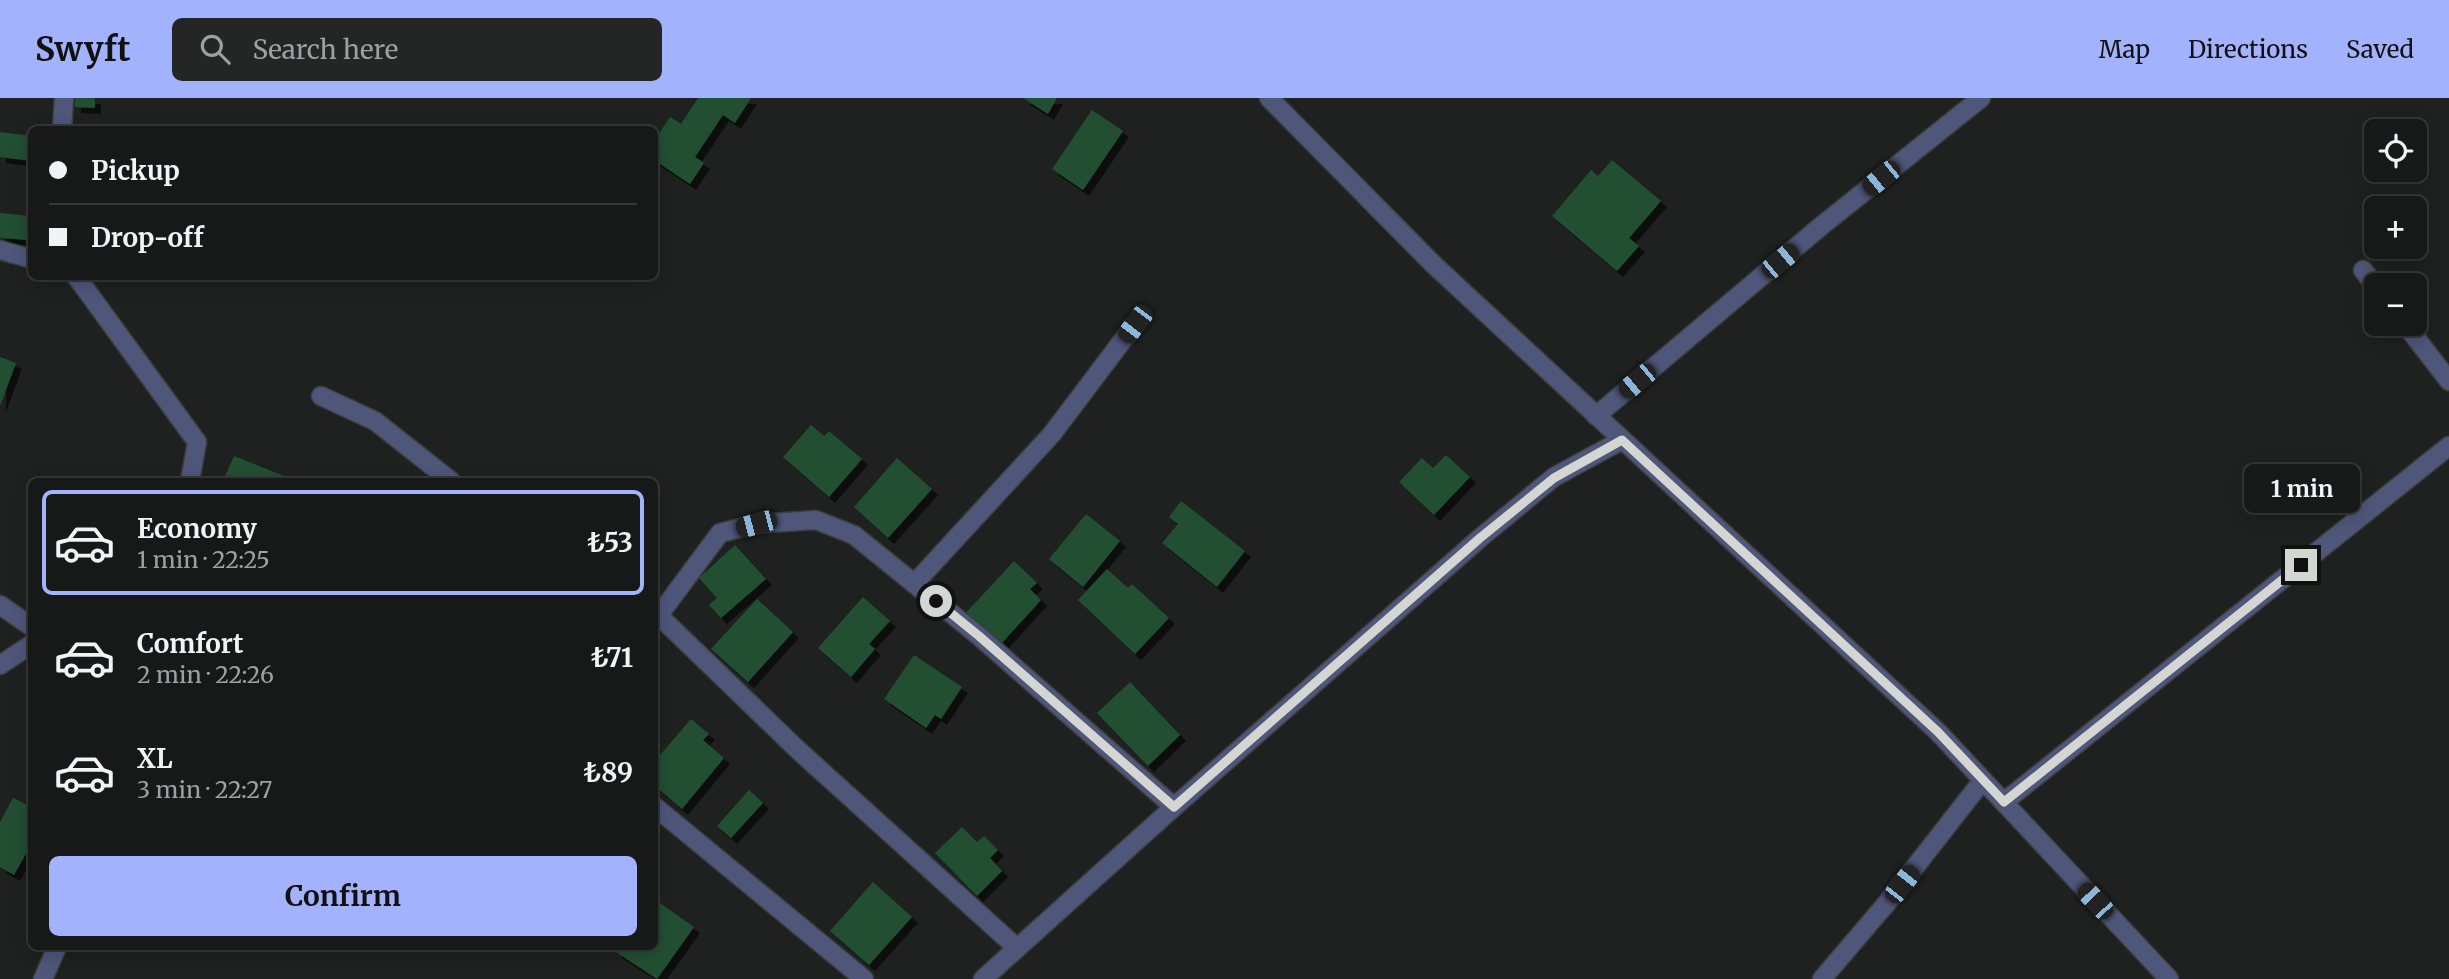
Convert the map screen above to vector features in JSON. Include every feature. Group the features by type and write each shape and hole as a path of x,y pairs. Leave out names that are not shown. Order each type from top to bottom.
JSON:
{"street":[{"path":"62,126 64,98"},
{"path":"1269,98 1433,264 1938,732 2169,979"},
{"path":"1597,416 1820,227 1981,98"},
{"path":"0,250 28,258"},
{"path":"79,280 197,442 191,478"},
{"path":"914,584 1052,434 1135,324"},
{"path":"2414,336 2449,381"},
{"path":"321,396 374,421 448,478"},
{"path":"983,979 1480,538 1554,478 1622,440"},
{"path":"2004,802 2449,446"},
{"path":"658,612 720,533 756,524 816,520 854,535 979,636 1174,807"},
{"path":"0,605 28,624"},
{"path":"658,614 798,750 1017,948"},
{"path":"0,665 28,646"},
{"path":"1822,979 1886,904 1983,780"},
{"path":"658,809 864,979"},
{"path":"43,979 56,950"}],"building":[{"path":"75,98 95,98 95,108 75,107"},
{"path":"698,98 751,98 735,123 723,115 695,157 704,163 690,184 658,163 658,135 670,117 681,124"},
{"path":"1023,98 1057,98 1048,114"},
{"path":"1092,110 1123,131 1083,190 1052,169"},
{"path":"0,132 28,136 28,161 0,157"},
{"path":"1612,160 1661,201 1629,238 1639,246 1617,271 1552,216 1591,170 1598,176"},
{"path":"0,213 28,216 28,240 0,238"},
{"path":"0,357 16,363 0,406"},
{"path":"811,425 824,436 829,431 862,459 829,497 783,457"},
{"path":"1446,455 1470,477 1434,515 1399,482 1422,458 1433,468"},
{"path":"234,456 289,478 224,478"},
{"path":"897,458 932,489 888,538 854,507"},
{"path":"1181,501 1245,551 1217,587 1162,543 1178,524 1169,517"},
{"path":"1086,514 1120,541 1083,587 1049,559"},
{"path":"735,545 766,579 721,618 709,605 717,598 699,578"},
{"path":"1014,561 1037,583 1030,589 1041,600 1001,644 989,632 984,636 963,616"},
{"path":"1107,569 1128,588 1132,584 1169,618 1135,654 1078,600"},
{"path":"863,597 890,621 869,644 875,649 851,677 818,648"},
{"path":"757,599 793,632 748,682 711,649"},
{"path":"914,655 962,687 941,719 935,715 926,728 884,699"},
{"path":"1130,682 1180,735 1148,766 1097,713"},
{"path":"691,719 709,734 703,740 724,758 682,809 658,788 658,757"},
{"path":"749,790 763,803 731,838 717,826"},
{"path":"13,798 28,805 28,850 14,875 0,867 0,822"},
{"path":"962,827 977,842 984,836 998,850 990,858 1002,871 977,896 935,853"},
{"path":"873,882 912,917 869,965 830,931"},
{"path":"658,902 694,927 657,979 616,952 658,950"}],"route":[{"path":"936,601 1174,807 1480,538 1554,478 1622,440 1938,732 2004,802 2301,565"}]}
